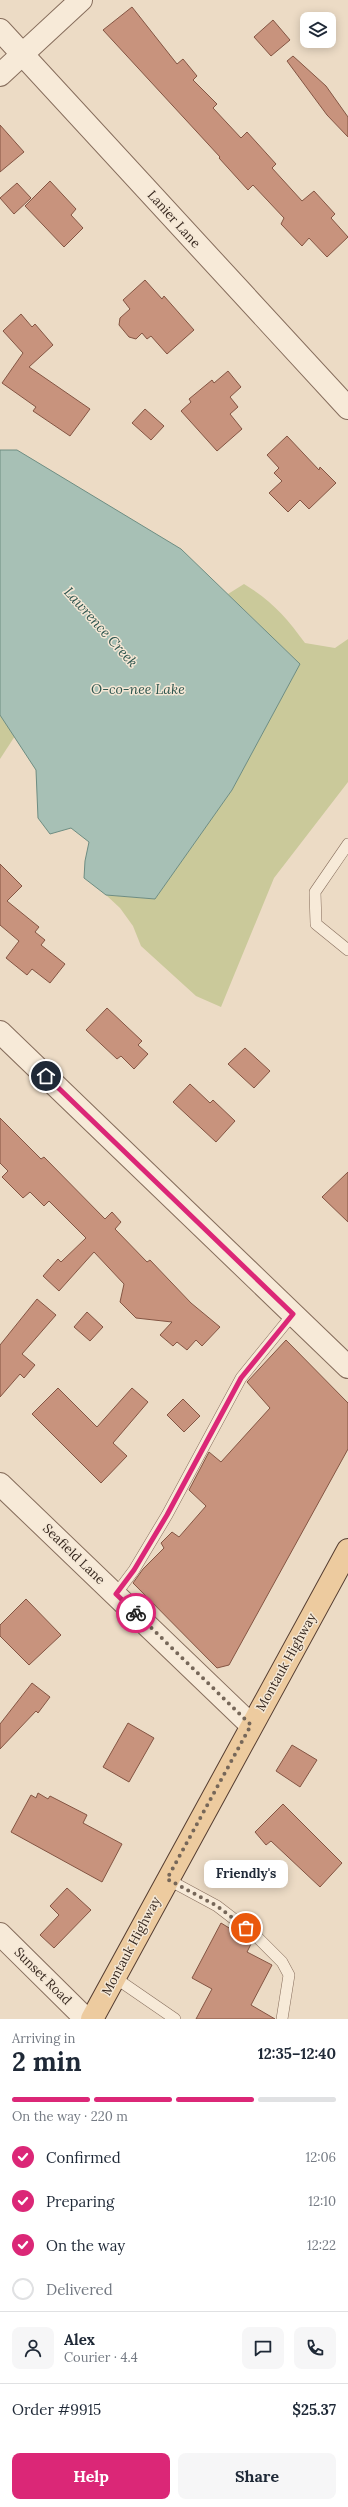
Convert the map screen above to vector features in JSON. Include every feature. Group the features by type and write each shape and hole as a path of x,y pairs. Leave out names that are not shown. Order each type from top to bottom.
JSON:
{"main road":[{"name":"Montauk Highway","path":"92,2019 251,1725 346,1556"}],"street":[{"path":"0,75 82,0"},
{"name":"Lanier Lane","path":"0,30 348,408"},
{"path":"0,1032 348,1367"},
{"name":"Seafield Lane","path":"0,1484 251,1725"},
{"name":"Sunset Road","path":"0,1934 86,2019"}],"lane":[{"path":"348,844 315,892 316,924 348,950"},
{"path":"116,1594 134,1570 163,1522 241,1378 293,1314"},
{"path":"167,1879 217,1906 256,1936 282,1962 289,1975 282,2019"},
{"path":"114,1977 175,2019"}],"green space":[{"path":"244,584 271,603 305,643 335,648 348,639 348,782 274,878 221,1007 196,996 141,946 133,926 120,908 106,895 155,899 232,790 300,664 228,594"},
{"path":"0,715 15,736 0,759"}],"water":[{"name":"O-co-nee Lake","path":"0,450 17,450 181,549 300,664 232,790 155,899 106,895 84,878 85,861 89,842 71,828 50,834 38,818 36,770 0,715"}],"building":[{"path":"132,7 177,64 183,59 197,76 193,80 217,104 213,108 241,138 247,132 276,164 272,168 302,201 314,191 335,214 331,218 348,237 327,257 309,238 302,246 281,224 284,218 253,185 248,190 219,158 220,157 103,30"},
{"path":"273,20 290,40 271,56 254,37"},
{"path":"293,56 326,86 348,117 348,137 327,115 287,61"},
{"path":"0,125 24,152 0,172"},
{"path":"50,181 76,209 71,215 83,228 64,247 25,206"},
{"path":"17,183 31,198 14,214 0,198"},
{"path":"145,280 162,299 164,296 194,330 167,354 151,336 147,339 142,333 136,339 129,337 119,325 120,318 130,309 123,300"},
{"path":"21,314 32,327 35,324 53,345 29,367 90,409 70,436 33,411 36,407 2,383 23,353 3,331"},
{"path":"228,371 241,387 230,397 238,407 230,414 242,429 217,451 181,411 191,402 189,399 212,380 214,383"},
{"path":"145,409 164,426 151,440 132,423"},
{"path":"287,436 319,470 320,467 336,483 309,509 300,500 288,512 269,493 282,481 274,473 279,468 267,455"},
{"path":"0,864 22,886 7,901 39,927 35,932 45,940 41,945 65,964 50,983 32,969 27,975 6,958 19,941 0,925"},
{"path":"107,1008 142,1041 138,1045 148,1054 134,1069 121,1056 117,1059 86,1030"},
{"path":"245,1048 270,1071 254,1088 228,1064"},
{"path":"190,1084 210,1103 213,1100 235,1121 216,1142 173,1102"},
{"path":"0,1118 41,1159 44,1157 105,1219 112,1212 121,1222 115,1229 147,1262 150,1260 191,1303 220,1327 202,1346 196,1340 187,1350 177,1342 173,1346 160,1335 172,1322 136,1318 120,1302 124,1284 94,1252 59,1291 43,1276 58,1259 61,1262 86,1238 49,1201 44,1206 30,1192 23,1198 2,1177 8,1171 0,1163"},
{"path":"348,1172 348,1222 322,1197"},
{"path":"37,1299 56,1315 22,1354 35,1365 24,1378 20,1374 0,1397 0,1345"},
{"path":"87,1312 103,1327 90,1341 74,1327"},
{"path":"286,1340 348,1403 348,1449 229,1665 217,1668 133,1583 143,1569 164,1548 161,1543 172,1532 179,1537 206,1506 189,1490 209,1452 221,1462 270,1408 247,1382"},
{"path":"58,1388 97,1427 132,1388 148,1402 113,1443 127,1456 101,1483 32,1414"},
{"path":"183,1399 200,1416 184,1432 167,1415"},
{"path":"26,1599 61,1635 29,1665 0,1636 0,1625"},
{"path":"32,1683 50,1697 38,1713 36,1711 0,1749 0,1724"},
{"path":"128,1723 154,1738 129,1782 103,1767"},
{"path":"292,1745 317,1760 300,1787 276,1771"},
{"path":"38,1793 48,1799 50,1796 87,1815 83,1823 122,1844 102,1882 11,1832 31,1795 36,1798"},
{"path":"283,1804 342,1863 320,1887 271,1841 266,1845 255,1832"},
{"path":"67,1888 91,1910 54,1948 40,1935 59,1915 50,1906"},
{"path":"221,1923 252,1942 247,1952 272,1965 251,2005 275,2019 196,2019 212,1989 192,1978"}],"way so far":[{"path":"136,1613 251,1725 167,1879 217,1906 246,1928"}],"place":[{"name":"Friendly's","path":"246,1928"}],"route":[{"path":"46,1076 293,1314 241,1378 167,1515 134,1570 116,1594 136,1613"}],"water label":[{"name":"Lawrence Creek","path":"101,627"}]}
